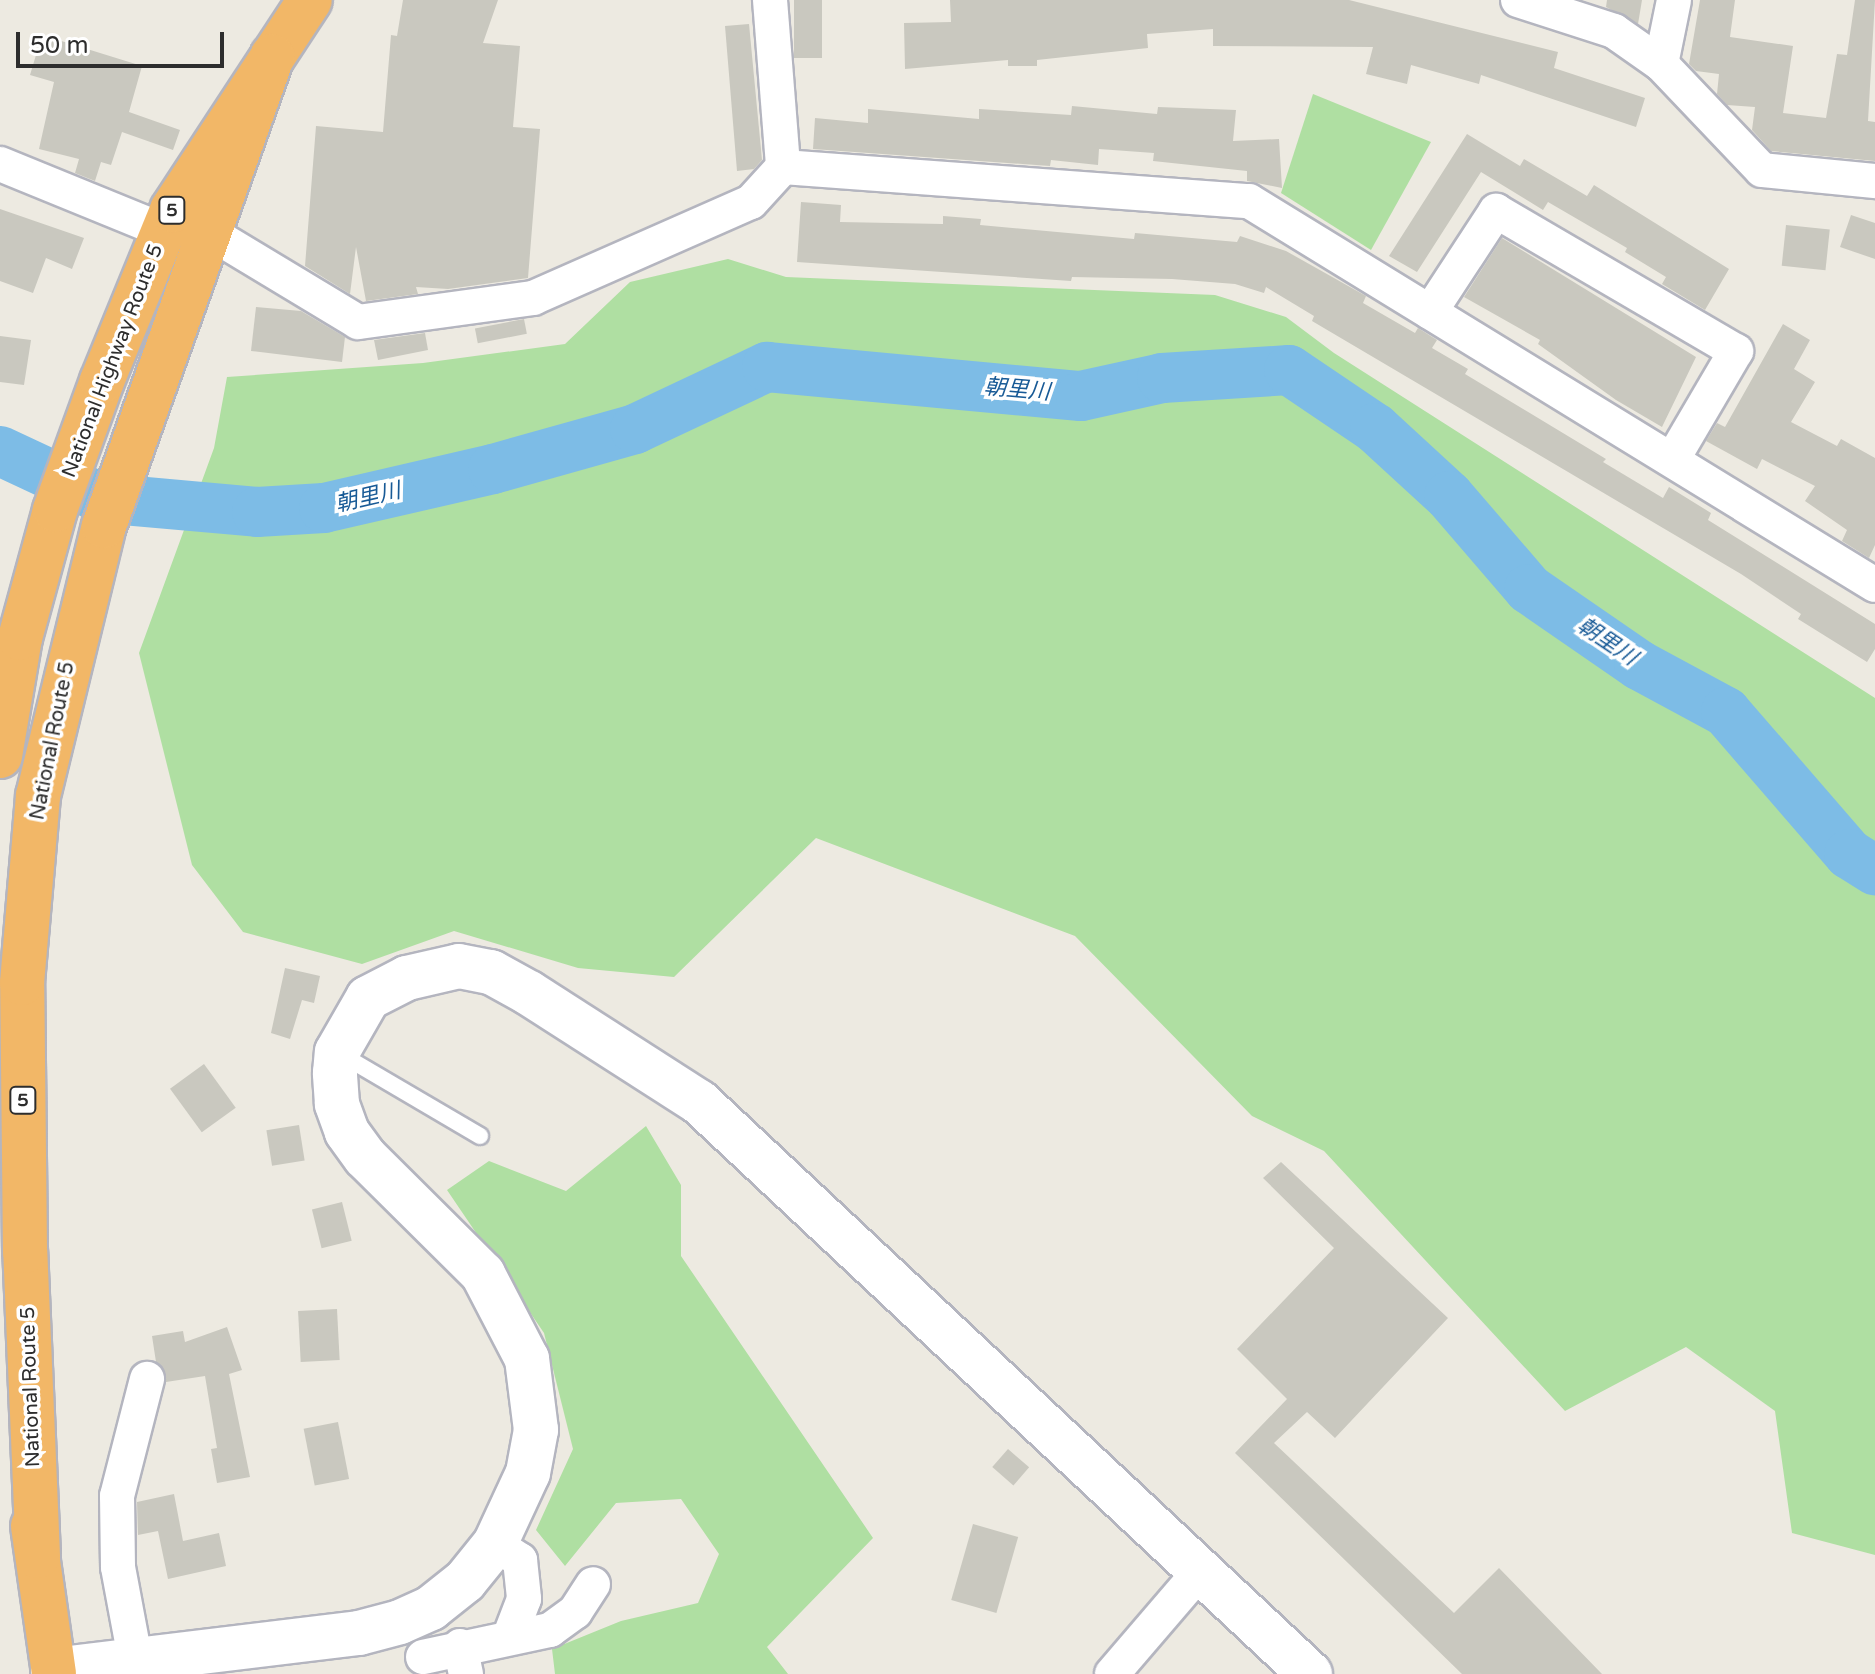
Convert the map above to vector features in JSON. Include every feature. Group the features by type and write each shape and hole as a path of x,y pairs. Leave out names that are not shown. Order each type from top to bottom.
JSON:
{"highway":[{"name":"National Highway Route 5","path":"0,756 20,638 55,510 102,381 168,220 310,0"},
{"name":"National Route 5","path":"38,1556 25,1251 19,795 71,649 104,526 272,56"},
{"name":"5","path":"0,1338 38,1556 54,1672"}],"street":[{"path":"0,164 211,233 358,322 533,298 751,202 783,167 770,0"},
{"path":"1518,0 1614,31 1661,64 1762,170 1875,181"},
{"path":"1661,64 1674,0"},
{"path":"783,167 1249,201 1875,585"},
{"path":"1430,312 1496,211 1736,351 1672,460"},
{"path":"54,1672 135,1658 359,1633 400,1622 431,1608 465,1581 495,1544 528,1473 536,1430 527,1359 483,1274 365,1157 347,1132 337,1104 337,1052 368,998 407,978 459,966 491,972 529,993 699,1102 1310,1674"},
{"path":"135,1658 118,1567 117,1496 147,1379"},
{"path":"495,1544 520,1560 524,1599 510,1636"},
{"path":"1112,1674 1201,1570"},
{"path":"423,1657 463,1660 510,1636 550,1630 575,1612 593,1584"}],"lane":[{"path":"337,1052 480,1136"}],"green space":[{"path":"1313,94 1431,142 1371,250 1281,193"},
{"path":"728,259 786,277 1215,295 1286,317 1334,353 1875,698 1875,1555 1792,1533 1775,1411 1686,1347 1565,1411 1324,1151 1252,1116 1075,936 816,838 674,977 578,968 454,931 362,964 243,932 192,865 139,653 214,448 227,377 423,363 565,344 630,282"},
{"path":"646,1126 681,1185 681,1256 873,1538 767,1647 788,1674 555,1674 552,1649 621,1621 698,1603 719,1554 681,1499 616,1503 565,1566 536,1530 573,1449 544,1333 447,1190 489,1161 566,1191"}],"building":[{"path":"403,0 498,0 483,43 520,46 513,127 540,129 528,278 448,289 416,287 418,294 366,301 356,247 350,294 305,266 316,126 383,132 391,35 397,36"},
{"path":"794,0 822,0 822,58 794,58"},
{"path":"950,0 1349,0 1558,52 1554,68 1645,98 1636,127 1481,75 1479,84 1411,65 1407,84 1366,74 1373,47 1213,46 1213,29 1147,34 1148,48 1037,60 1037,66 1008,66 1008,60 905,69 904,23 951,22"},
{"path":"1607,0 1642,0 1638,24 1606,7"},
{"path":"1700,0 1735,0 1730,37 1793,46 1783,113 1826,118 1837,54 1847,55 1855,0 1875,0 1868,121 1875,122 1875,161 1771,151 1752,130 1755,107 1727,105 1717,94 1719,74 1696,71 1689,64"},
{"path":"749,24 762,160 754,169 737,171 725,26"},
{"path":"42,35 142,66 129,112 180,130 173,150 122,132 111,165 101,162 95,181 75,173 79,159 39,149 54,82 30,75"},
{"path":"1072,106 1157,114 1158,107 1236,110 1233,141 1279,139 1282,188 1247,181 1247,171 1153,161 1154,153 1099,149 1098,165 1051,160 1050,166 813,149 815,118 868,123 868,109 979,119 979,109 1071,115"},
{"path":"1467,134 1520,166 1524,159 1587,196 1594,185 1729,269 1705,310 1662,284 1666,277 1625,252 1627,248 1548,202 1543,210 1481,172 1417,272 1389,256"},
{"path":"801,202 841,205 840,222 943,224 943,216 981,219 980,225 1134,239 1135,233 1237,242 1240,236 1286,251 1366,296 1363,303 1415,333 1418,328 1437,340 1432,348 1468,369 1465,374 1606,459 1603,462 1663,498 1669,487 1711,513 1708,520 1875,624 1875,649 1867,662 1798,619 1801,614 1741,574 1312,321 1314,316 1266,287 1264,293 1235,284 1172,279 1072,277 1071,281 797,262"},
{"path":"0,209 84,238 72,269 46,258 33,293 0,281"},
{"path":"1851,215 1875,223 1875,259 1840,247"},
{"path":"1786,225 1830,230 1825,270 1782,266"},
{"path":"1502,238 1696,357 1662,427 1616,400 1538,344 1540,340 1464,297"},
{"path":"256,307 301,311 345,337 342,362 251,351"},
{"path":"524,319 527,334 478,343 475,329"},
{"path":"1783,324 1810,340 1794,369 1815,382 1791,422 1837,446 1841,439 1875,458 1875,545 1869,558 1842,541 1847,530 1805,501 1815,486 1762,459 1757,469 1706,441 1717,423 1725,427"},
{"path":"425,333 428,350 378,360 374,340"},
{"path":"0,336 31,340 24,385 0,382"},
{"path":"285,968 320,976 314,1003 302,1000 290,1039 271,1033"},
{"path":"204,1064 236,1108 202,1132 170,1089"},
{"path":"299,1125 305,1161 272,1166 266,1130"},
{"path":"1281,1162 1448,1318 1335,1438 1307,1412 1274,1443 1454,1613 1499,1568 1602,1674 1462,1674 1235,1453 1287,1399 1237,1349 1334,1248 1263,1178"},
{"path":"342,1202 352,1241 322,1248 312,1209"},
{"path":"337,1309 340,1360 301,1362 298,1311"},
{"path":"227,1327 242,1370 229,1374 250,1477 217,1483 211,1449 217,1448 205,1376 166,1382 156,1362 152,1336 183,1331 185,1342"},
{"path":"338,1422 349,1479 315,1486 304,1429"},
{"path":"1008,1449 1029,1467 1013,1485 992,1467"},
{"path":"174,1494 183,1541 219,1533 226,1566 168,1579 158,1531 138,1535 137,1502"},
{"path":"973,1524 1018,1537 996,1613 951,1600"}],"waterway":[{"name":"朝里川","path":"0,451 101,498 257,512 324,508 493,469 635,429 767,367 1081,396 1162,378 1289,370 1375,428 1449,496 1529,589 1639,665 1726,712 1849,854 1875,870"}]}
